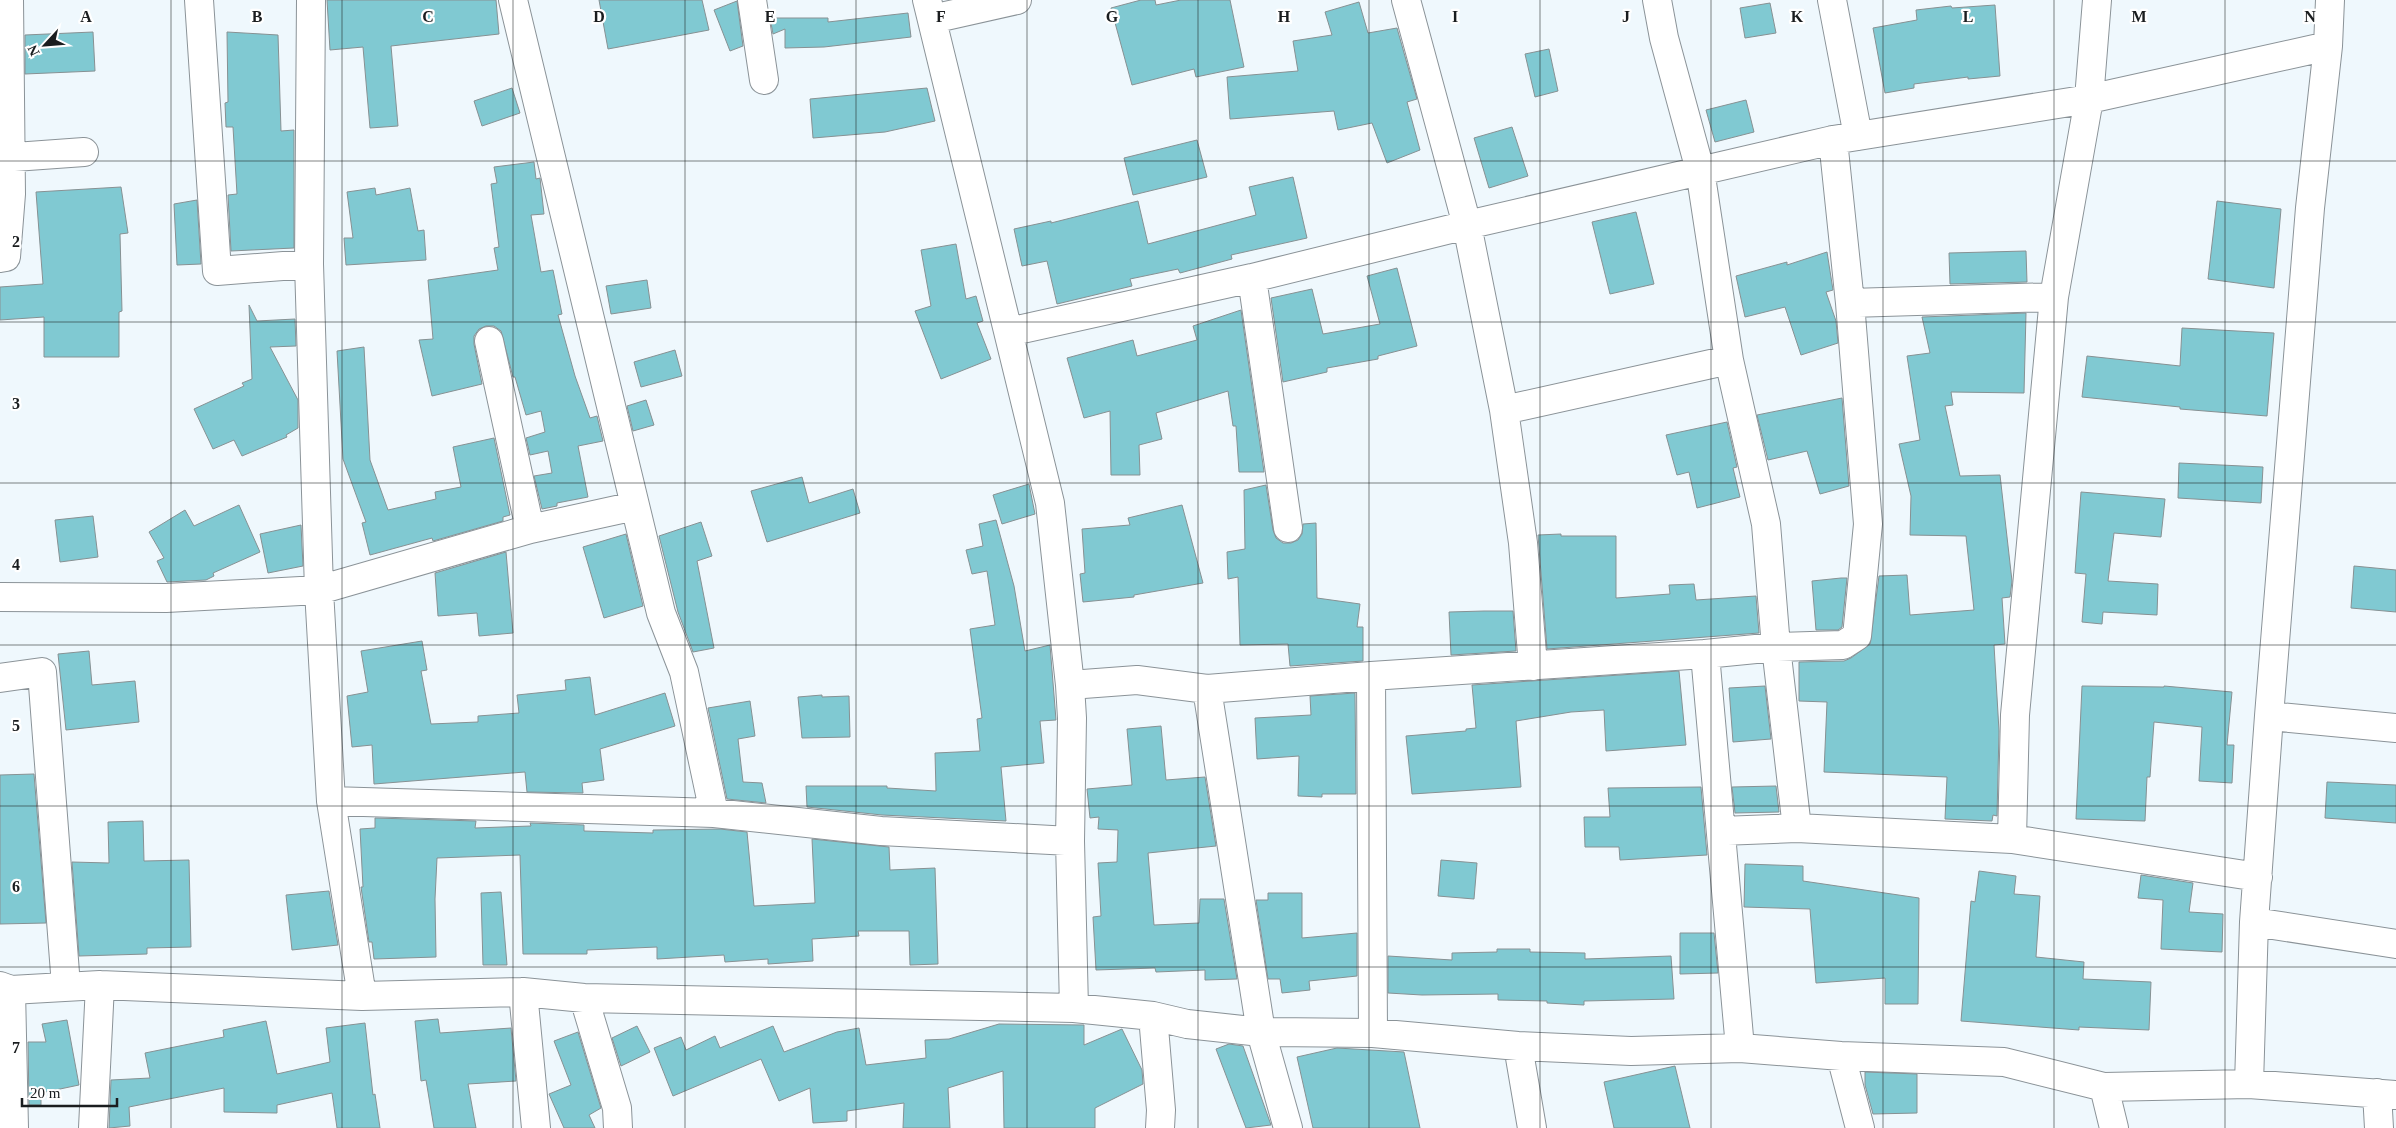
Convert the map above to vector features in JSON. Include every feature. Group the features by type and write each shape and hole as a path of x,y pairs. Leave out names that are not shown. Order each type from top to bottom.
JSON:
{"street":[{"path":"0,258 6,257 11,194 5,158 9,0"},
{"path":"199,0 217,271 309,264"},
{"path":"311,0 309,264 319,590 331,801 362,996"},
{"path":"513,0 662,613 684,672 714,813"},
{"path":"752,0 764,80"},
{"path":"1017,0 930,10 1050,503 1072,718 1070,841 1074,1008"},
{"path":"1406,0 1467,225 1504,410 1523,543 1533,666"},
{"path":"1657,0 1664,38 1700,170 1729,360 1766,524 1776,647 1797,828"},
{"path":"1070,685 1137,680 1208,689 1370,676 1705,654 1776,647 1843,645 1857,636 1868,524 1850,303 1846,138 1832,0"},
{"path":"2012,839 2015,715 2054,297 2088,99 2097,0"},
{"path":"2249,1084 2254,922 2269,716 2310,208 2328,46 2330,0"},
{"path":"1009,332 1252,278 1700,170 1846,138 2088,99 2328,46"},
{"path":"5,158 84,152"},
{"path":"1252,278 1288,528"},
{"path":"1850,303 2054,297"},
{"path":"489,342 530,529"},
{"path":"1504,410 1729,360"},
{"path":"0,597 166,598 319,590 530,529 635,506"},
{"path":"1705,654 1740,1048"},
{"path":"0,678 42,672 66,986"},
{"path":"1370,676 1374,1033"},
{"path":"1208,689 1261,1032 1288,1128"},
{"path":"2269,716 2396,728"},
{"path":"331,801 714,813 881,831 1070,841"},
{"path":"1721,830 1797,828 2012,839 2258,877"},
{"path":"2254,922 2396,944"},
{"path":"93,1128 100,985"},
{"path":"14,1128 6,988 100,985 362,996 523,992 584,998 1074,1008 1153,1016 1187,1024 1261,1032 1374,1033 1518,1046 1631,1051 1740,1048 1841,1056 2004,1062 2104,1086 2249,1084 2386,1094 2379,1128"},
{"path":"523,992 536,1128"},
{"path":"584,998 617,1108 618,1128"},
{"path":"1153,1016 1161,1110 1160,1128"},
{"path":"1518,1046 1532,1128"},
{"path":"1841,1056 1860,1128"},
{"path":"2104,1086 2114,1128"}],"building":[{"path":"327,0 496,0 499,34 391,46 398,126 370,128 363,47 330,50"},
{"path":"599,0 702,0 709,30 608,49"},
{"path":"1141,0 1155,0 1156,5 1181,0 1230,0 1244,67 1196,77 1194,69 1132,85 1111,8"},
{"path":"737,1 743,46 730,51 714,10"},
{"path":"1359,2 1368,33 1397,28 1417,99 1407,102 1420,150 1387,163 1372,123 1338,130 1334,111 1230,119 1227,77 1298,71 1293,41 1332,35 1325,12"},
{"path":"1770,3 1776,33 1745,38 1740,8"},
{"path":"1995,5 2000,76 1968,79 1968,77 1914,84 1914,88 1885,93 1873,28 1917,20 1916,10 1951,6 1952,8"},
{"path":"908,13 911,37 824,47 785,48 785,29 773,34 770,18 828,18 828,22"},
{"path":"93,32 95,71 25,74 25,35"},
{"path":"227,32 278,35 281,131 294,130 294,248 231,251 228,195 237,194 233,127 226,127 225,103 228,102"},
{"path":"1549,49 1558,91 1535,97 1525,54"},
{"path":"512,88 520,113 482,126 474,101"},
{"path":"927,88 935,121 885,132 813,138 810,99"},
{"path":"1746,100 1754,132 1715,142 1706,110"},
{"path":"1512,127 1528,176 1489,188 1474,138"},
{"path":"1197,140 1207,177 1133,195 1124,158"},
{"path":"534,162 536,179 540,178 544,214 531,215 541,272 553,270 562,314 558,315 575,376 590,418 597,416 603,441 578,446 588,497 557,503 557,506 542,509 534,476 552,473 548,451 530,455 526,438 545,432 541,411 526,415 515,377 513,377 501,331 494,326 486,326 479,329 474,336 482,384 432,396 419,340 433,339 428,280 498,270 494,248 499,247 491,184 497,183 494,167"},
{"path":"1293,177 1307,238 1231,255 1232,259 1180,273 1178,269 1130,279 1132,286 1057,304 1047,261 1022,266 1014,229 1051,221 1051,223 1138,201 1148,244 1256,215 1249,187"},
{"path":"121,187 128,233 120,234 122,311 119,312 119,357 44,357 44,317 0,320 0,287 43,284 36,192"},
{"path":"375,188 376,195 410,188 418,231 424,230 426,260 346,265 344,238 353,238 347,192"},
{"path":"197,200 201,264 177,265 174,204"},
{"path":"2217,201 2281,209 2274,288 2208,279"},
{"path":"1636,212 1654,284 1610,294 1592,222"},
{"path":"956,244 966,299 976,296 983,321 977,323 991,359 941,379 915,311 931,306 921,250"},
{"path":"2026,251 2027,282 1950,284 1949,253"},
{"path":"1827,252 1833,290 1826,292 1836,321 1838,343 1801,355 1785,307 1745,317 1736,276 1787,262 1787,265"},
{"path":"1397,268 1417,346 1378,356 1378,359 1327,368 1327,372 1283,382 1271,298 1312,289 1323,334 1380,324 1367,276"},
{"path":"647,280 651,308 611,314 606,286"},
{"path":"249,305 257,321 295,319 296,346 270,347 298,400 298,428 286,435 287,437 242,456 234,440 213,449 194,409 244,386 242,383 252,379"},
{"path":"1241,310 1264,472 1239,472 1236,426 1233,426 1228,391 1156,413 1162,439 1139,445 1140,475 1111,475 1110,411 1084,418 1067,358 1133,340 1137,356 1197,340 1193,326"},
{"path":"2026,313 2024,393 1951,392 1953,405 1945,406 1960,476 2000,475 2012,581 2010,597 2002,598 2005,644 1994,645 1999,731 1997,816 1993,815 1992,821 1945,819 1947,777 1824,772 1827,702 1799,701 1799,662 1844,661 1870,644 1879,576 1907,575 1910,615 1974,610 1966,536 1910,535 1911,496 1899,444 1920,440 1907,356 1930,353 1922,317"},
{"path":"2182,328 2274,333 2267,416 2180,409 2180,407 2082,397 2087,356 2180,366"},
{"path":"364,347 370,460 388,510 436,499 435,492 461,487 453,447 494,438 510,515 503,517 503,521 433,541 432,538 370,555 362,523 366,522 343,459 337,351"},
{"path":"675,350 682,376 641,387 634,362"},
{"path":"1842,398 1849,486 1820,494 1807,451 1768,460 1757,415"},
{"path":"646,400 654,425 633,431 627,406"},
{"path":"1727,422 1737,467 1733,468 1740,497 1697,508 1689,472 1677,475 1666,435"},
{"path":"2179,463 2263,467 2261,503 2178,498"},
{"path":"802,477 809,503 853,489 860,513 767,542 751,491"},
{"path":"1029,484 1035,514 1002,524 993,495"},
{"path":"1266,485 1276,538 1283,543 1291,543 1298,540 1302,534 1303,524 1316,523 1317,598 1360,604 1357,627 1363,627 1363,661 1290,666 1288,644 1240,645 1238,577 1228,579 1227,552 1245,549 1244,490"},
{"path":"2081,492 2165,499 2161,537 2114,533 2108,581 2158,584 2157,615 2103,612 2102,624 2082,622 2086,574 2075,573"},
{"path":"239,505 260,552 213,573 214,576 206,580 167,582 157,561 164,558 149,532 185,510 194,526"},
{"path":"1182,505 1203,583 1134,595 1134,597 1083,602 1080,574 1085,573 1082,529 1130,525 1128,518"},
{"path":"93,516 98,557 60,562 55,520"},
{"path":"996,520 1014,586 1025,651 1050,645 1056,720 1040,721 1044,763 1001,767 1006,821 882,815 807,807 806,786 887,786 887,788 936,791 935,753 980,751 977,719 982,718 970,629 995,625 987,571 972,574 966,550 983,546 979,524"},
{"path":"701,522 712,556 697,561 714,648 693,652 678,612 659,536"},
{"path":"301,525 303,566 268,573 260,534"},
{"path":"626,534 643,606 604,618 583,547"},
{"path":"1561,534 1561,536 1616,536 1616,598 1670,594 1669,585 1694,584 1696,600 1756,596 1759,633 1547,649 1538,535"},
{"path":"506,552 513,633 479,636 477,613 438,616 435,573"},
{"path":"2354,566 2396,570 2396,612 2351,608"},
{"path":"1847,578 1842,627 1838,630 1816,630 1812,581"},
{"path":"1513,611 1516,651 1451,655 1449,612"},
{"path":"422,641 427,670 421,671 431,724 478,722 478,716 519,713 517,695 566,690 565,680 590,677 595,715 665,693 675,726 600,749 604,780 582,783 583,793 527,792 525,772 374,784 372,745 352,747 347,696 368,692 361,651"},
{"path":"89,651 92,685 135,681 139,722 66,730 58,654"},
{"path":"1679,671 1686,745 1606,751 1604,710 1571,712 1516,721 1521,787 1412,794 1406,736 1466,731 1466,729 1476,728 1472,685"},
{"path":"1765,686 1771,739 1733,742 1729,688"},
{"path":"2082,686 2164,686 2232,692 2227,745 2234,745 2232,783 2199,781 2202,727 2154,722 2150,777 2147,777 2145,821 2076,819"},
{"path":"1355,693 1356,794 1322,794 1322,797 1298,796 1299,756 1257,759 1255,718 1311,715 1310,696"},
{"path":"822,695 822,697 849,696 850,737 802,738 798,697"},
{"path":"750,701 755,736 738,739 743,782 762,783 766,803 727,799 708,708"},
{"path":"1161,726 1166,780 1205,777 1216,846 1148,853 1154,925 1199,923 1200,899 1224,899 1237,979 1205,980 1205,970 1156,972 1155,968 1096,970 1093,917 1101,916 1098,863 1117,862 1118,830 1098,829 1099,817 1090,818 1087,789 1132,785 1127,729"},
{"path":"34,774 46,923 0,924 0,775"},
{"path":"2327,782 2396,785 2396,823 2325,818"},
{"path":"1776,786 1779,812 1735,813 1732,787"},
{"path":"1701,787 1707,855 1620,860 1619,847 1585,847 1584,817 1610,817 1608,788"},
{"path":"375,818 476,821 475,828 531,826 530,823 584,825 584,831 653,833 653,830 720,829 747,832 754,906 815,903 812,839 889,847 890,870 935,868 938,964 910,965 909,931 858,931 859,936 812,939 813,961 768,964 768,959 725,962 724,955 657,959 657,947 587,950 587,954 523,954 520,855 437,858 435,899 436,957 374,959 372,942 369,942 361,887 363,887 360,829 375,828"},
{"path":"143,821 144,861 189,860 191,947 147,948 147,954 79,956 72,862 109,863 108,822"},
{"path":"1441,860 1477,863 1474,899 1438,896"},
{"path":"1745,864 1803,866 1803,881 1919,898 1918,1004 1885,1004 1885,978 1816,983 1810,909 1744,907"},
{"path":"1979,871 2016,876 2014,894 2040,896 2036,957 2084,962 2083,979 2151,982 2149,1030 2079,1027 2079,1030 1961,1021 1971,901 1975,902"},
{"path":"2141,875 2193,883 2189,912 2223,914 2222,952 2161,949 2163,900 2138,898"},
{"path":"329,891 338,945 292,950 286,895"},
{"path":"501,892 507,965 483,965 481,893"},
{"path":"1268,893 1302,893 1302,938 1357,933 1357,976 1309,981 1310,990 1282,993 1280,979 1268,979 1256,900 1268,900"},
{"path":"1680,933 1714,933 1718,973 1680,974"},
{"path":"1497,949 1585,953 1585,959 1671,956 1674,999 1584,1001 1584,1005 1547,1003 1547,1001 1498,1000 1498,994 1422,995 1388,993 1388,956 1452,960 1452,953 1497,952"},
{"path":"438,1019 440,1033 511,1028 516,1081 468,1084 476,1128 434,1128 426,1080 421,1081 415,1021"},
{"path":"67,1020 79,1085 41,1093 41,1105 29,1105 28,1042 46,1042 42,1024"},
{"path":"266,1021 277,1074 330,1062 326,1028 365,1023 373,1095 375,1094 380,1128 337,1128 332,1093 277,1105 277,1113 224,1112 224,1088 129,1107 130,1126 109,1128 111,1080 150,1078 145,1053 224,1037 223,1030"},
{"path":"999,1024 1084,1025 1084,1045 1122,1029 1142,1070 1143,1084 1095,1108 1095,1128 1004,1128 1003,1071 948,1088 950,1128 903,1128 904,1103 847,1111 847,1121 813,1123 810,1088 779,1101 761,1059 673,1096 654,1048 681,1037 686,1050 715,1036 720,1048 773,1026 784,1052 837,1032 859,1028 866,1065 926,1058 925,1040 949,1039"},
{"path":"637,1026 650,1052 621,1066 612,1038"},
{"path":"578,1032 601,1108 589,1115 595,1128 564,1128 549,1094 571,1085 554,1041"},
{"path":"1229,1044 1243,1046 1271,1125 1246,1128 1216,1049"},
{"path":"1337,1048 1404,1052 1420,1128 1313,1128 1297,1057"},
{"path":"1675,1066 1690,1128 1614,1128 1604,1082"},
{"path":"1865,1072 1917,1074 1917,1113 1873,1114 1865,1085"}]}
